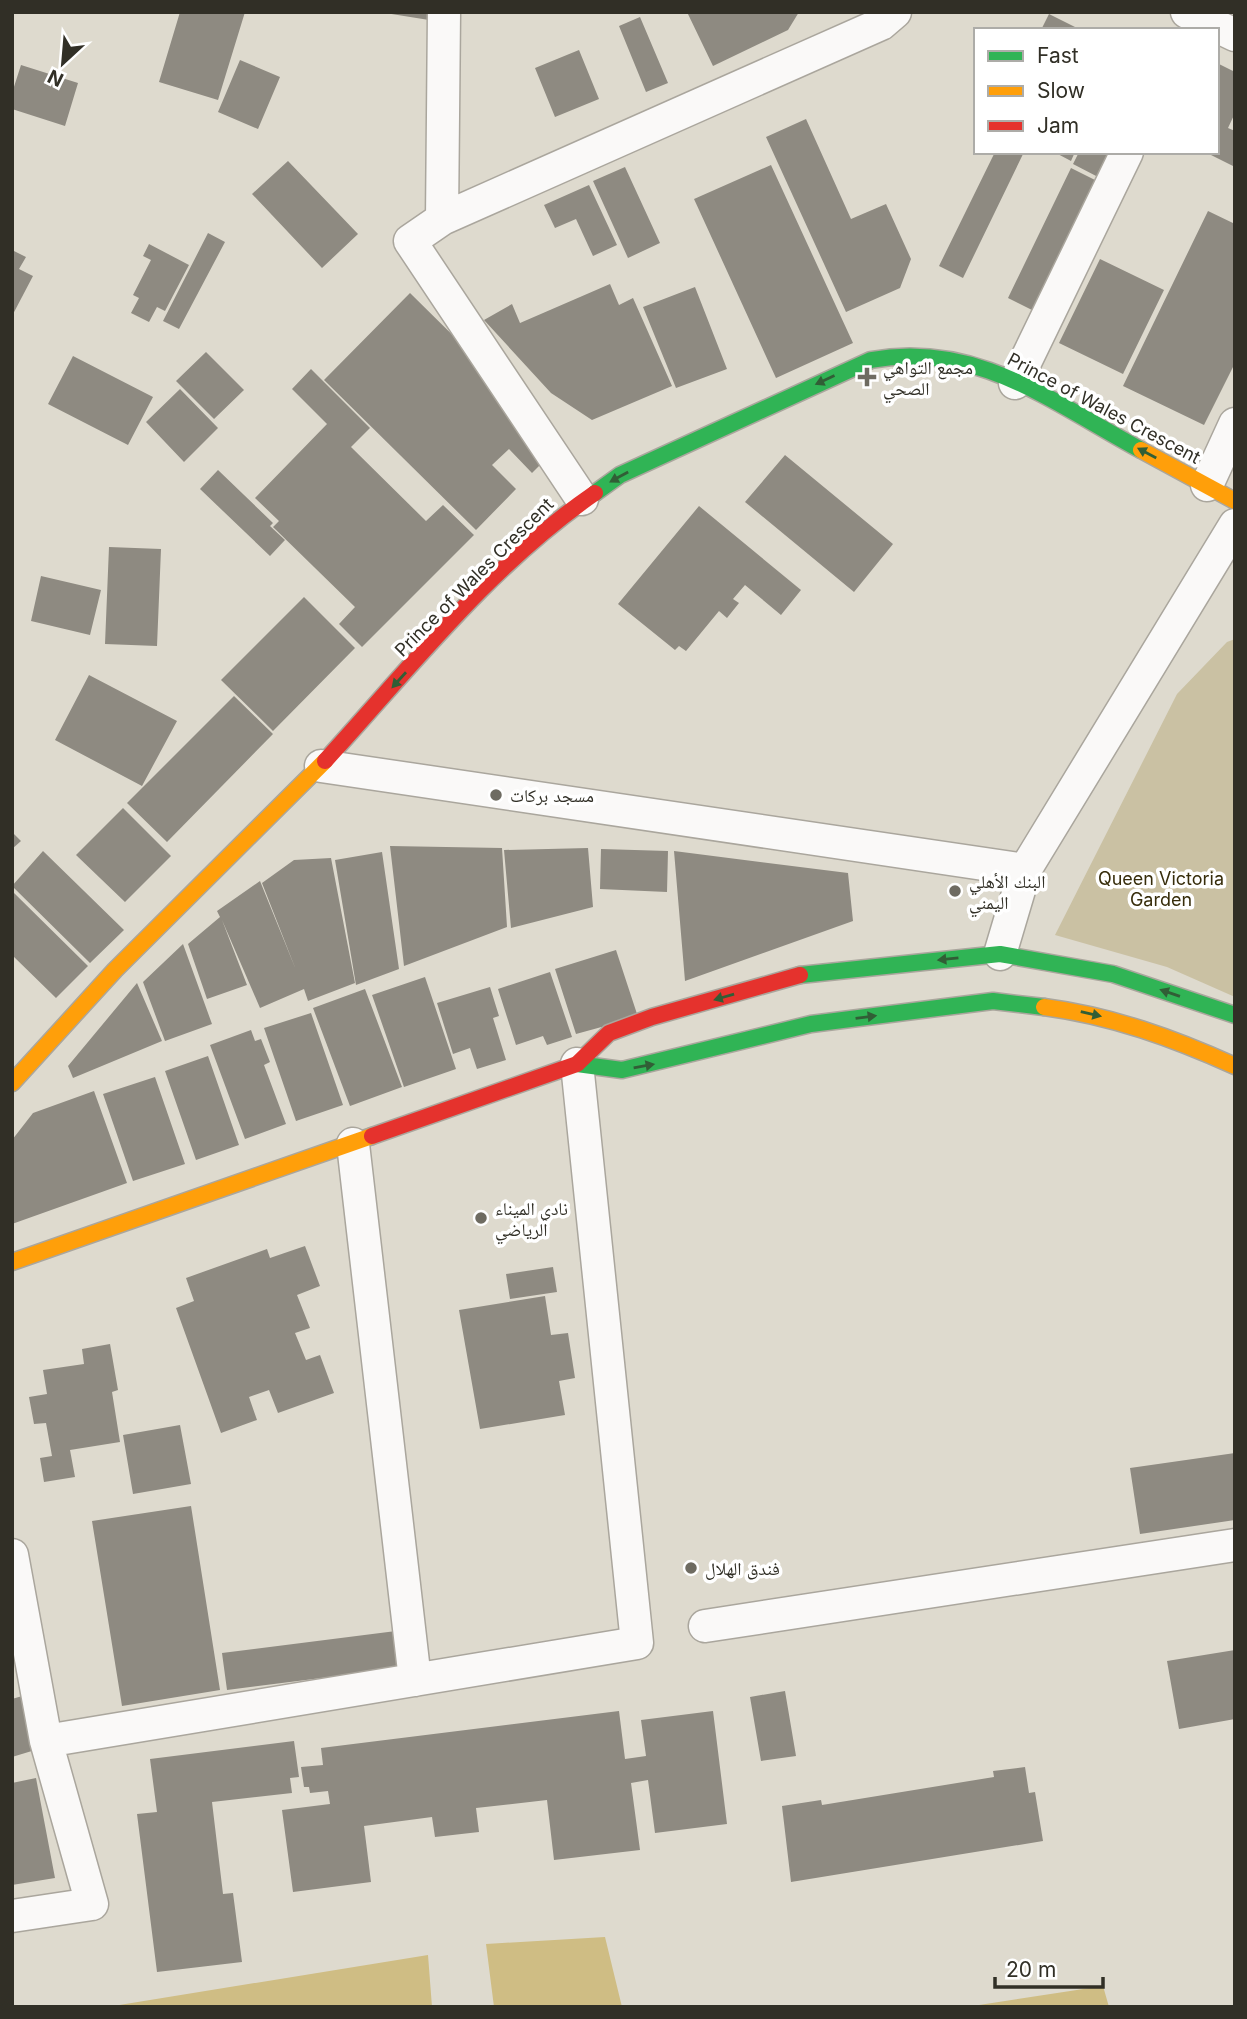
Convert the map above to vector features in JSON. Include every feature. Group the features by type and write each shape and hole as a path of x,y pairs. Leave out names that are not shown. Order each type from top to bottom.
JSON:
{"main road":[{"name":"Prince of Wales Crescent","path":"12,1083 87,999 321,766 460,613 550,526 582,499 620,475 871,360 900,354 931,354 960,358 989,368 1235,501"},
{"path":"12,1262 576,1064 608,1033 652,1017 811,972 999,959 1114,974 1235,1015"},
{"path":"576,1064 622,1070 811,1024 994,995 1090,1013 1177,1040 1235,1066"}],"street":[{"path":"442,219 444,12"},
{"path":"582,499 410,241 442,219 879,16"},
{"path":"1191,17 1218,28"},
{"path":"1015,383 1126,154"},
{"path":"1207,485 1235,424"},
{"path":"999,959 1025,870 1235,525"},
{"path":"321,766 1025,870"},
{"path":"46,1741 637,1643 576,1064"},
{"path":"353,1144 415,1680"},
{"path":"705,1626 1235,1545"},
{"path":"12,1555 46,1741 92,1904 12,1916"}],"green space":[{"name":"Queen Victoria Garden","path":"1235,639 1235,997 1167,967 1055,935 1177,694 1227,642"}],"shaded area":[{"path":"605,1937 622,2007 494,2007 486,1944"},
{"path":"428,1955 432,2007 107,2007"},
{"path":"1103,1986 1109,2007 966,2007"}],"building":[{"path":"180,12 245,12 218,100 159,82"},
{"path":"379,12 430,12 429,20"},
{"path":"687,12 799,12 788,30 713,66"},
{"path":"1049,14 1077,28 1042,28"},
{"path":"640,17 668,83 646,92 619,26"},
{"path":"579,50 599,99 555,117 535,68"},
{"path":"240,60 280,77 258,129 218,112"},
{"path":"1219,64 1235,72 1235,113 1228,128 1235,131 1235,167 1209,154 1219,154"},
{"path":"21,65 78,83 65,126 12,109 12,93"},
{"path":"806,119 851,219 886,204 911,259 900,288 846,312 766,137"},
{"path":"994,154 1023,154 963,278 939,266"},
{"path":"1058,154 1074,154 1071,161"},
{"path":"1078,154 1111,154 1100,178 1073,164"},
{"path":"288,161 358,234 322,268 252,194"},
{"path":"771,165 853,343 776,378 694,199"},
{"path":"625,167 660,243 628,258 593,181"},
{"path":"1071,168 1103,184 1040,314 1008,298"},
{"path":"589,185 617,245 593,256 576,219 555,228 544,205"},
{"path":"1208,211 1235,224 1235,363 1204,425 1123,386"},
{"path":"208,233 225,242 179,329 163,321"},
{"path":"149,244 189,265 165,311 157,307 149,322 131,313 139,298 133,295 151,260 143,256"},
{"path":"12,250 26,257 19,269 33,276 12,316"},
{"path":"1100,259 1164,290 1123,374 1059,343"},
{"path":"610,284 619,305 633,298 672,386 592,420 551,393 484,320 512,304 520,323"},
{"path":"695,287 727,369 676,388 643,307"},
{"path":"410,293 562,443 532,473 509,449 492,465 516,489 476,530 324,380"},
{"path":"206,352 244,390 214,419 176,381"},
{"path":"73,356 153,397 128,445 48,404"},
{"path":"311,369 370,428 351,447 426,521 443,505 474,535 362,647 339,624 355,607 273,527 279,521 255,498 327,424 292,389"},
{"path":"180,389 218,428 184,462 146,422"},
{"path":"785,455 893,544 854,592 745,502"},
{"path":"218,470 273,523 270,526 285,540 270,556 200,489"},
{"path":"699,506 801,590 781,615 745,585 733,599 739,603 727,618 719,611 686,651 679,646 675,650 618,604"},
{"path":"109,547 161,549 157,646 105,644"},
{"path":"41,576 101,590 90,635 31,621"},
{"path":"304,597 355,648 273,731 221,680"},
{"path":"89,675 177,721 142,786 55,740"},
{"path":"234,696 273,734 167,842 127,803"},
{"path":"123,808 171,856 125,902 76,855"},
{"path":"12,832 21,841 12,849"},
{"path":"390,846 502,848 507,927 404,966"},
{"path":"588,848 593,907 511,928 504,850"},
{"path":"601,849 668,851 667,892 600,889"},
{"path":"43,851 124,930 90,963 12,886"},
{"path":"674,851 848,873 853,921 685,981"},
{"path":"382,852 399,969 356,985 335,860"},
{"path":"331,858 355,983 308,1001 304,989 260,1008 222,920 247,985 207,999 188,944 220,917 217,911 260,881 296,970 262,883 294,860"},
{"path":"12,891 88,966 56,998 12,955"},
{"path":"183,944 212,1024 165,1041 143,982"},
{"path":"616,950 638,1017 576,1034 555,969"},
{"path":"550,972 572,1037 547,1045 543,1036 516,1045 498,989"},
{"path":"425,977 456,1069 404,1087 372,995"},
{"path":"137,983 162,1041 73,1078 68,1066"},
{"path":"490,987 499,1016 493,1018 506,1060 477,1069 470,1048 453,1054 437,1003"},
{"path":"365,989 402,1087 350,1106 313,1008"},
{"path":"311,1013 343,1105 296,1121 264,1028"},
{"path":"251,1030 255,1041 261,1039 270,1062 264,1065 286,1124 245,1139 210,1045"},
{"path":"208,1056 239,1145 196,1160 165,1071"},
{"path":"155,1077 185,1164 133,1181 103,1094"},
{"path":"94,1091 127,1183 12,1224 12,1140 33,1113"},
{"path":"305,1246 320,1286 297,1295 310,1328 295,1333 306,1360 320,1355 334,1393 278,1413 269,1390 249,1397 257,1420 221,1433 176,1308 194,1301 186,1278 267,1249 270,1258"},
{"path":"553,1267 557,1292 510,1299 506,1274"},
{"path":"545,1296 551,1335 568,1333 575,1378 559,1381 565,1415 480,1429 459,1310"},
{"path":"110,1344 118,1390 112,1392 120,1442 70,1450 75,1477 44,1482 40,1458 52,1456 46,1423 34,1424 29,1397 47,1394 43,1370 84,1364 82,1349"},
{"path":"180,1425 191,1484 133,1494 123,1435"},
{"path":"1235,1453 1235,1520 1140,1534 1130,1468"},
{"path":"191,1506 220,1690 122,1706 92,1521"},
{"path":"396,1631 401,1668 227,1690 222,1653"},
{"path":"1235,1650 1235,1719 1179,1729 1167,1661"},
{"path":"785,1691 796,1756 761,1761 750,1697"},
{"path":"29,1694 45,1747 12,1757 12,1699"},
{"path":"619,1711 625,1759 646,1756 641,1720 713,1711 727,1824 655,1833 648,1780 631,1783 640,1850 554,1860 547,1800 476,1808 479,1832 435,1837 432,1817 364,1826 371,1882 293,1892 282,1810 330,1804 328,1791 310,1793 309,1787 304,1787 301,1767 323,1765 321,1748"},
{"path":"294,1741 299,1777 290,1778 292,1793 212,1802 223,1894 233,1893 242,1962 157,1972 137,1814 157,1812 150,1759"},
{"path":"1025,1767 1029,1793 1035,1792 1043,1841 791,1882 782,1806 821,1800 822,1805 994,1777 993,1771"},
{"path":"36,1778 55,1878 12,1885 12,1783"}],"traffic: fast":[{"path":"595,493 620,475 871,360 909,356 945,359 980,367 1044,395 1141,450"},
{"path":"800,975 1000,954 1113,974 1235,1015"},
{"path":"577,1064 622,1070 811,1024 993,1001 1044,1007"}],"traffic: slow":[{"path":"1141,450 1235,501"},
{"path":"12,1083 115,970 325,761"},
{"path":"1044,1007 1094,1016 1142,1029 1235,1066"},
{"path":"12,1262 372,1136"}],"traffic: jam":[{"path":"325,761 452,619 486,585 520,552 595,493"},
{"path":"372,1136 577,1064 609,1033 652,1017 800,975"}],"place":[{"name":"مجمع التواهي الصحي","path":"867,377"},
{"name":"مسجد بركات","path":"496,795"},
{"name":"البنك الأهلي اليمني","path":"955,891"},
{"name":"نادي الميناء الرياضي","path":"481,1218"},
{"name":"فندق الهلال","path":"691,1568"}]}
